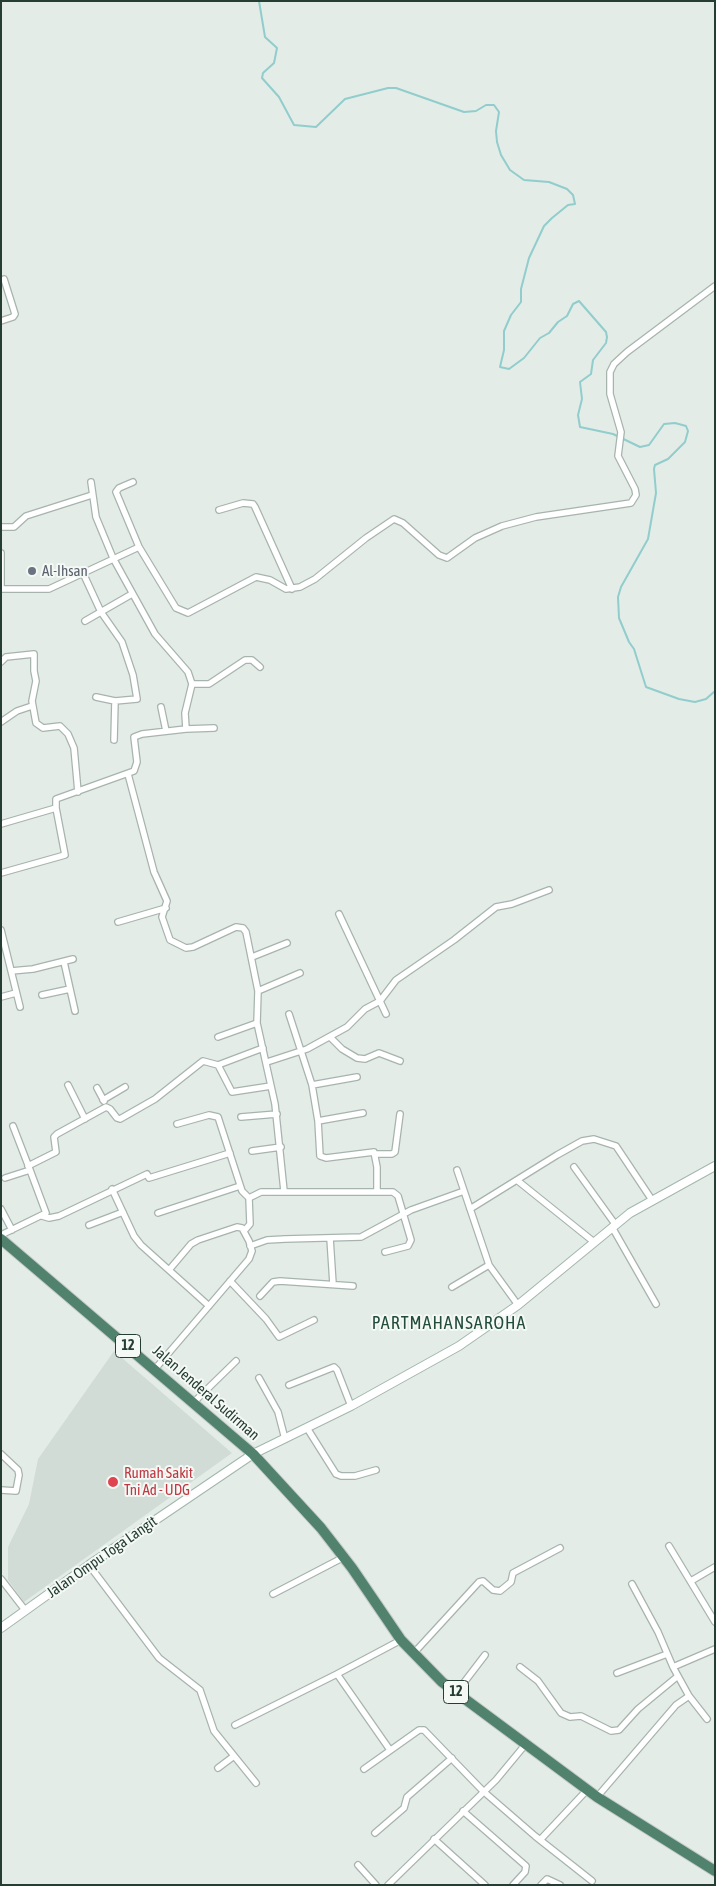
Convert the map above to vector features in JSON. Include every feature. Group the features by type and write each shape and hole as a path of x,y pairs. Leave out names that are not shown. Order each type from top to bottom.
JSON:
{"highway":[{"name":"Jalan Jenderal Sudirman","path":"1,1239 253,1454"},
{"name":"12","path":"253,1454 321,1528 413,1654 456,1692 587,1790 715,1871"}],"main road":[{"name":"Jalan Ompu Toga Langit","path":"1,1628 89,1565 253,1454 351,1406 459,1346 518,1305 613,1226 652,1200 715,1166"}],"street":[{"path":"1,320 13,317 15,314 4,279"},
{"path":"133,482 119,488 116,492 139,547 176,608 184,613 193,611 256,577 292,589 315,579 366,538 394,519 403,523 439,555 447,558 475,538 502,526 536,517 631,503 636,495 635,489 618,460 621,432 609,384 610,372 614,364 715,286"},
{"path":"91,482 96,517 113,558 155,634 188,672 192,684 185,713 186,729"},
{"path":"1,527 14,527 26,516 92,495"},
{"path":"218,510 243,503 253,504 256,507 292,589"},
{"path":"1,553 1,589 49,589 139,547"},
{"path":"83,573 101,612 122,642 135,683 137,700 115,701 96,697"},
{"path":"85,621 132,594"},
{"path":"1,662 6,657 34,654 36,681 32,696 32,706 37,726 42,728 60,726 72,740 76,758 78,792"},
{"path":"192,684 209,684 245,660 254,661 260,667"},
{"path":"114,740 115,701"},
{"path":"1,722 17,711 32,706"},
{"path":"161,707 166,731"},
{"path":"1,873 65,855 56,799 134,771 137,765 134,737 166,731 214,728"},
{"path":"128,774 154,872 167,901 162,917 170,940 178,945 193,947 240,927 246,932 258,991 258,1023 277,1114 284,1191"},
{"path":"1,824 56,808"},
{"path":"267,1062 302,1050 330,1037 358,1018 365,1009 380,1001 396,980 454,940 492,909 549,890"},
{"path":"118,922 166,908"},
{"path":"339,914 386,1014"},
{"path":"1,930 4,951 20,1007"},
{"path":"252,957 287,943"},
{"path":"11,971 33,969 73,959"},
{"path":"64,962 75,1011"},
{"path":"258,991 300,973"},
{"path":"42,995 70,989"},
{"path":"1,997 16,993"},
{"path":"289,1014 312,1086 318,1121 319,1153 322,1158 367,1151 375,1154 392,1154 395,1152 400,1114"},
{"path":"218,1037 258,1023"},
{"path":"330,1037 342,1049 357,1058 365,1059 379,1053 400,1061"},
{"path":"97,1088 103,1100 119,1119 155,1099 203,1061 218,1065 263,1048"},
{"path":"218,1065 232,1092 271,1086"},
{"path":"312,1086 357,1077"},
{"path":"68,1085 85,1119"},
{"path":"103,1100 125,1088"},
{"path":"6,1178 55,1154 57,1149 55,1135 108,1107"},
{"path":"318,1121 363,1113"},
{"path":"241,1117 277,1114"},
{"path":"177,1124 209,1115 218,1117 240,1186 244,1194 249,1198 250,1224 244,1231"},
{"path":"1,1235 42,1216 46,1209 13,1126"},
{"path":"470,1210 582,1141 602,1140 616,1146 652,1200"},
{"path":"252,1151 280,1147"},
{"path":"42,1216 49,1218 59,1216 112,1189 147,1174 149,1178 230,1153"},
{"path":"375,1154 377,1191"},
{"path":"574,1167 613,1226 656,1304"},
{"path":"456,1170 489,1265 518,1305"},
{"path":"518,1181 594,1242"},
{"path":"158,1213 240,1186"},
{"path":"112,1189 137,1240 209,1306"},
{"path":"249,1198 261,1192 284,1191 377,1191 396,1193 410,1236 410,1244 385,1252"},
{"path":"250,1246 267,1240 361,1237 403,1214 464,1191"},
{"path":"1,1209 12,1230"},
{"path":"89,1225 123,1212"},
{"path":"155,1369 251,1255 250,1246 244,1231 241,1227 236,1227 191,1244 168,1270"},
{"path":"330,1238 333,1284"},
{"path":"452,1287 489,1265"},
{"path":"260,1296 273,1282 280,1280 353,1286"},
{"path":"230,1281 266,1318 279,1337 314,1320"},
{"path":"194,1402 236,1361"},
{"path":"289,1385 334,1367 337,1370 351,1406"},
{"path":"259,1378 278,1412 285,1439"},
{"path":"307,1428 336,1474 355,1476 376,1470"},
{"path":"1,1454 18,1470 19,1475 16,1490 1,1490"},
{"path":"669,1546 715,1622"},
{"path":"413,1654 479,1582 483,1581 493,1590 500,1590 510,1583 513,1573 560,1548"},
{"path":"273,1594 344,1557"},
{"path":"89,1565 160,1658 200,1690 214,1731 256,1783"},
{"path":"691,1581 715,1568"},
{"path":"1,1579 25,1610"},
{"path":"632,1584 689,1696 707,1719"},
{"path":"235,1725 401,1640"},
{"path":"673,1667 715,1649"},
{"path":"617,1673 667,1654"},
{"path":"456,1692 485,1655"},
{"path":"520,1667 538,1681 561,1713 588,1719 610,1732 619,1730 638,1709 678,1676"},
{"path":"337,1674 390,1750"},
{"path":"597,1797 676,1705 689,1696"},
{"path":"364,1769 421,1730 452,1758 483,1791 592,1881"},
{"path":"388,1885 483,1791 525,1745"},
{"path":"218,1768 234,1756"},
{"path":"375,1833 404,1808 407,1796 452,1758"},
{"path":"540,1840 587,1790"},
{"path":"463,1811 526,1866 525,1872 513,1885"},
{"path":"434,1839 484,1885"},
{"path":"358,1864 376,1885"},
{"path":"540,1885 547,1879 560,1885"}],"shaded area":[{"name":"Rumah Sakit Tni Ad - UDG","path":"114,1351 232,1453 24,1602 8,1580 8,1547 29,1504 38,1459"}],"waterway":[{"path":"259,1 265,37 277,48 274,63 263,73 262,78 279,97 294,125 316,127 345,99 388,88 396,88 464,112 476,111 486,105 494,105 499,112 496,131 497,142 501,155 510,170 524,180 549,182 567,189 573,195 575,204 568,205 544,226 529,258 521,289 521,302 511,315 504,331 504,350 500,367 509,369 524,358 540,338 549,333 558,322 567,316 573,304 579,301 606,332 607,337 606,343 593,360 591,374 580,382 582,399 578,415 580,427 613,434 640,447 649,445 664,424 675,423 686,426 688,431 685,442 668,459 655,465 656,493 648,539 621,587 618,597 619,618 634,649 646,687 679,699 695,702 706,699 715,691"}],"place":[{"name":"Al-Ihsan","path":"32,571"},
{"name":"Rumah Sakit Tni Ad - UDG","path":"113,1482"}],"district":[{"name":"PARTMAHANSAROHA","path":"449,1323"}]}
